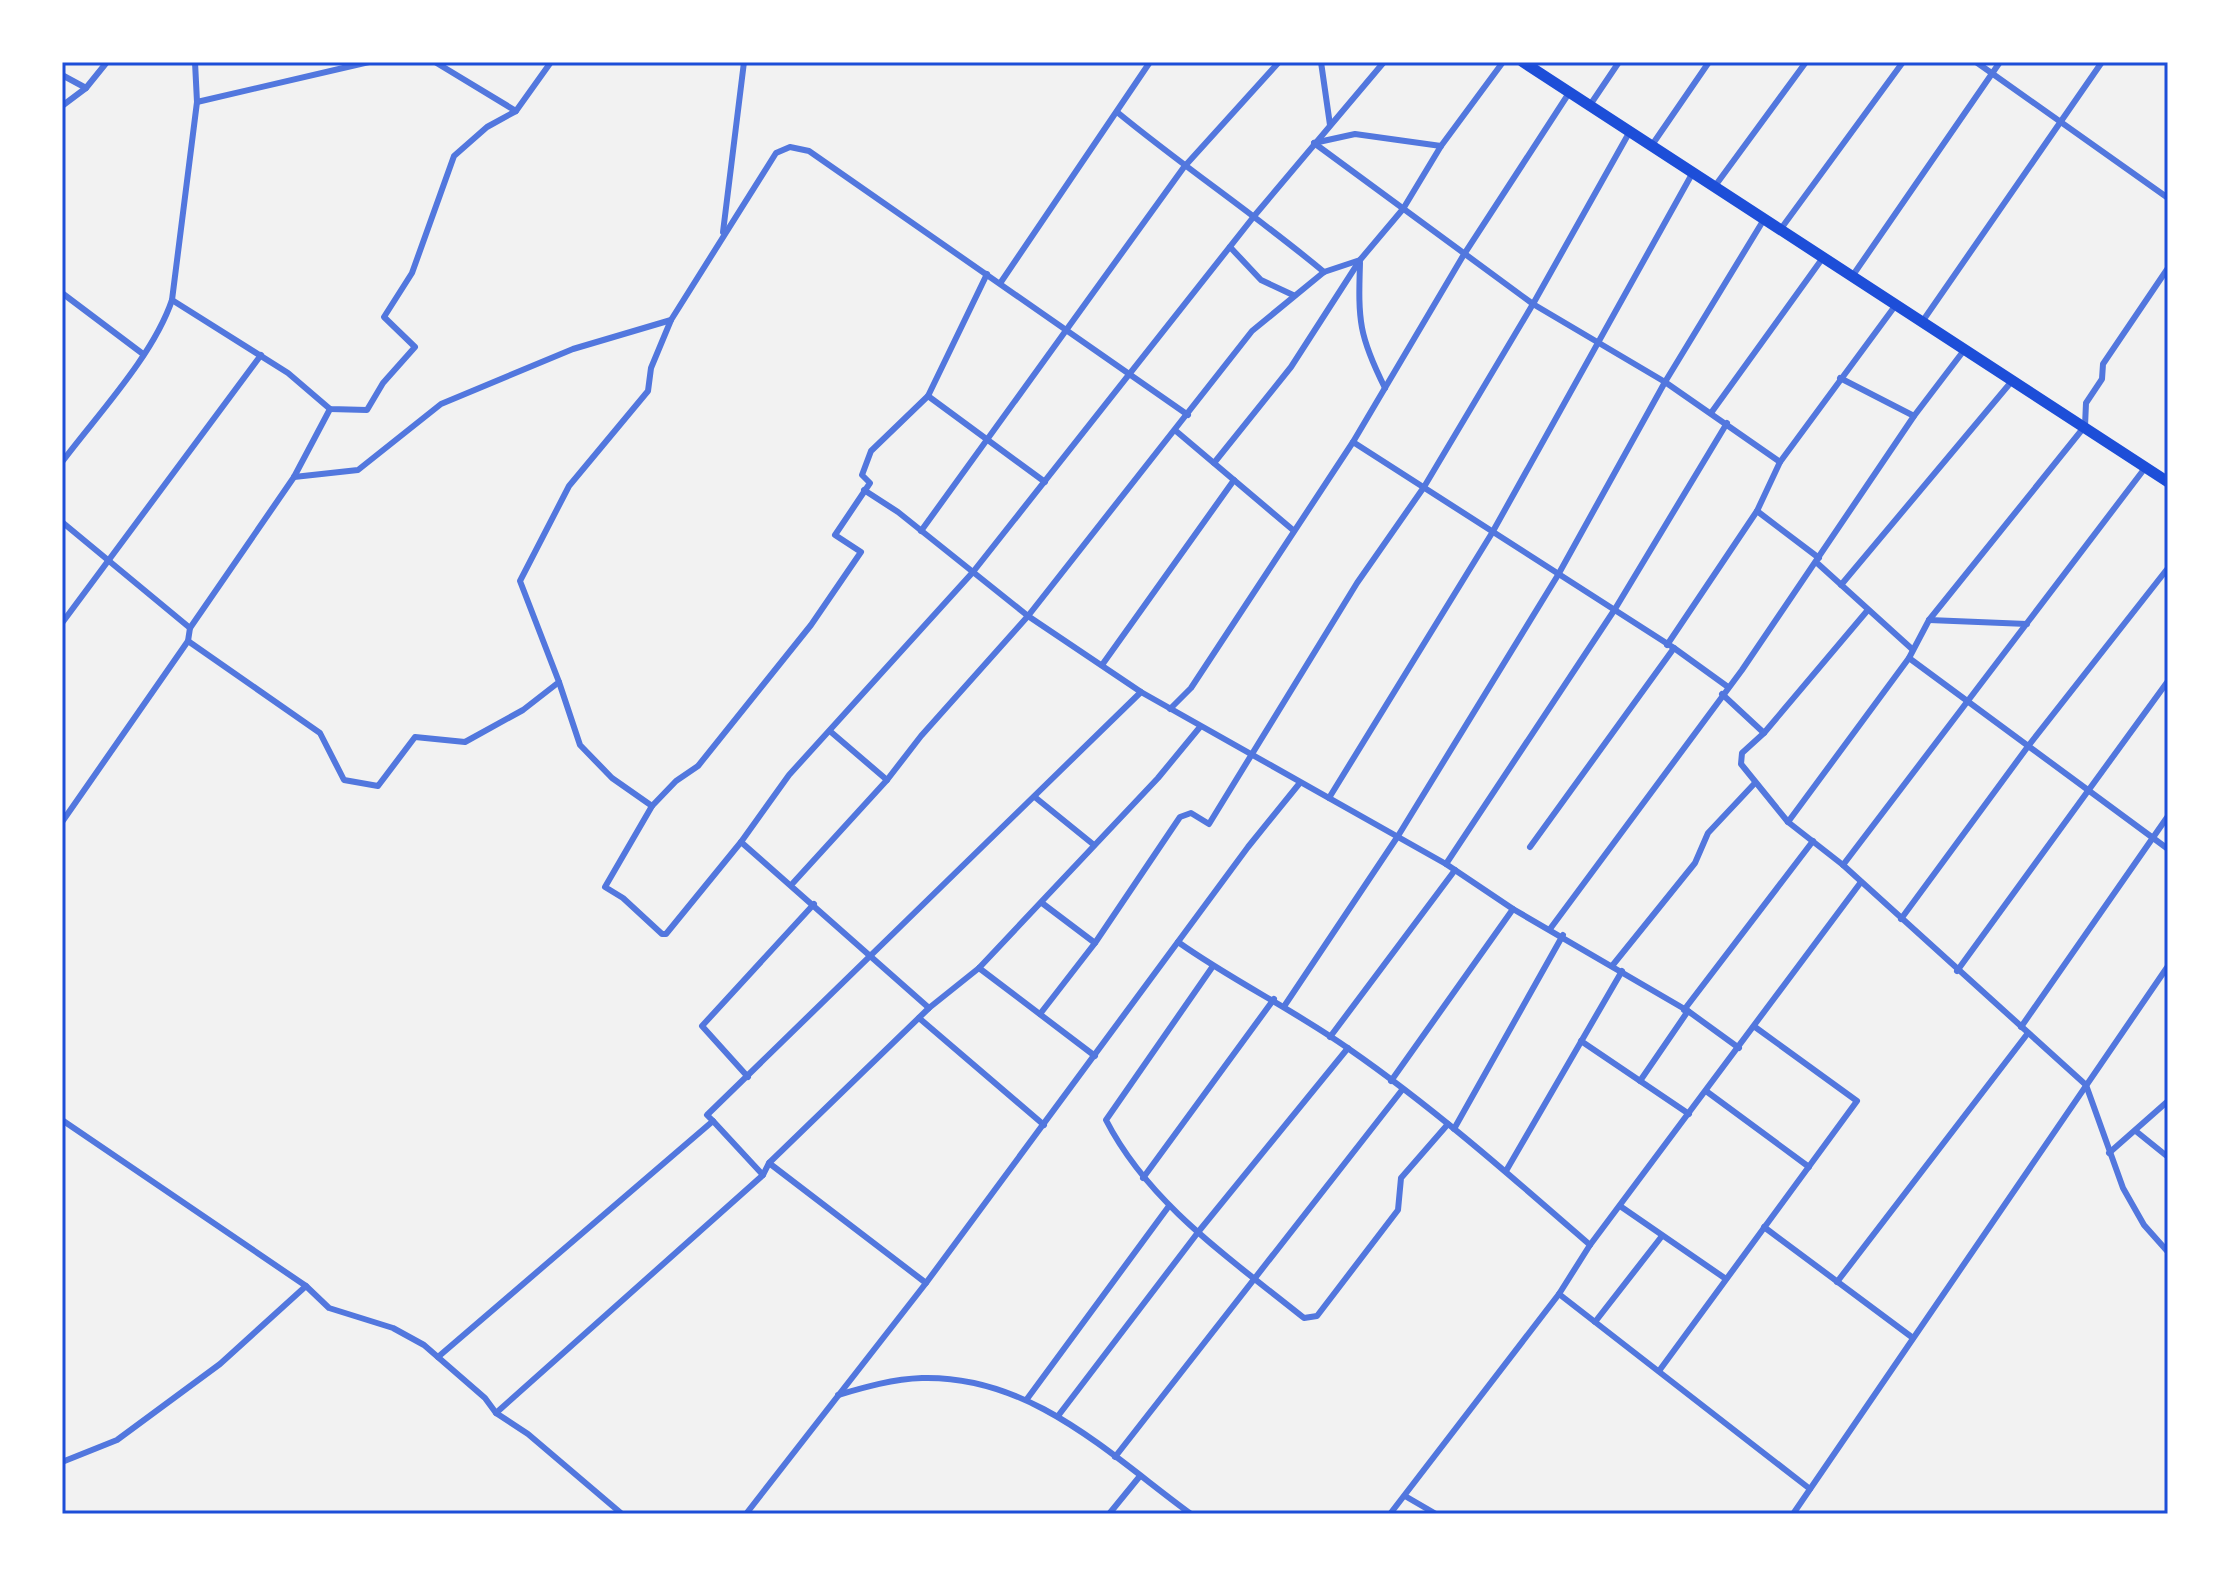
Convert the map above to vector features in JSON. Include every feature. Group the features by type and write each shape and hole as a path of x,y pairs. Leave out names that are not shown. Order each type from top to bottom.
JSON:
{"highway":[{"path":"1523,62 1779,232 2168,482"}],"street":[{"path":"62,106 86,88 107,62"},
{"path":"62,462 143,354 166,318 172,300 197,102 195,62"},
{"path":"197,102 369,62"},
{"path":"435,62 516,111"},
{"path":"172,300 261,355 330,409 367,410 383,383 415,347 384,317 412,273 454,156 487,127 516,111 551,62"},
{"path":"723,236 744,62"},
{"path":"1001,282 1150,62"},
{"path":"921,531 1184,167 1279,62"},
{"path":"1321,62 1330,125"},
{"path":"987,274 928,396 871,451 862,475 870,483 835,535 861,552 811,625 698,766 676,781 652,806 605,887 623,898 662,934 666,934 741,842 789,775 973,572 1255,215 1384,62"},
{"path":"1214,463 1291,367 1360,260 1403,209 1441,146 1503,62"},
{"path":"1590,106 1619,62"},
{"path":"1651,147 1709,62"},
{"path":"1713,189 1806,62"},
{"path":"1779,232 1903,62"},
{"path":"1976,62 2168,198"},
{"path":"1851,278 2000,62"},
{"path":"1921,323 2102,62"},
{"path":"62,75 86,88"},
{"path":"1170,709 1191,688 1353,442 1463,256 1569,93"},
{"path":"1117,112 1184,167 1255,215 1324,272"},
{"path":"1040,1014 1095,943 1180,817 1191,813 1209,824 1357,583 1424,487 1533,304 1629,133"},
{"path":"1314,143 1355,134 1441,146"},
{"path":"1314,143 1463,256 1533,304 1665,382 1780,462"},
{"path":"652,806 612,778 580,745 520,581 569,486 648,391 651,368 671,320 782,148 809,151 1188,415"},
{"path":"1329,798 1492,533 1692,174"},
{"path":"1285,1005 1398,836 1558,575 1665,382 1763,221"},
{"path":"1230,247 1261,280 1293,295"},
{"path":"1711,413 1822,259"},
{"path":"1360,260 1358,309 1364,346 1385,388"},
{"path":"793,883 887,780 921,736 1028,616 1252,331 1324,272 1360,260"},
{"path":"1788,822 1909,658 1929,620 2085,426 2086,403 2102,379 2103,364 2168,268"},
{"path":"62,293 143,354"},
{"path":"1530,847 1671,646 1757,511 1780,462 1895,306"},
{"path":"294,477 358,470 441,404 573,349 671,320"},
{"path":"1550,929 1728,687 1914,416 1965,349"},
{"path":"62,623 261,355"},
{"path":"1840,378 1914,416"},
{"path":"1841,585 2012,381"},
{"path":"928,396 1045,482"},
{"path":"62,822 188,641 190,628 294,477 330,409"},
{"path":"1446,864 1615,609 1727,423"},
{"path":"1176,431 1293,530"},
{"path":"1353,442 1615,609 1728,687"},
{"path":"1843,865 1965,700 2145,468"},
{"path":"1102,665 1234,480"},
{"path":"864,490 1028,616 1141,692 1299,784 1446,864 1513,909 1563,935 1686,1010 1739,1048"},
{"path":"1757,511 1818,560 1867,611 1912,649"},
{"path":"62,522 109,557 190,628"},
{"path":"1901,919 2029,745 2168,568"},
{"path":"1867,611 1740,759 1754,784 1788,822 1843,865 2086,1085 2123,1188 2144,1225 2168,1252"},
{"path":"1929,620 2027,624"},
{"path":"188,641 320,733 344,780 378,786 415,737 465,742 523,710 559,682"},
{"path":"1909,658 2168,849"},
{"path":"1957,971 2087,787 2168,681"},
{"path":"763,1175 707,1115 1036,798 1141,692"},
{"path":"1722,694 1764,733"},
{"path":"496,1413 763,1175 769,1163 929,1008 979,968 1042,903 1200,727"},
{"path":"831,732 887,780"},
{"path":"746,1514 926,1283 1299,784"},
{"path":"1612,966 1695,863 1708,833 1754,784"},
{"path":"1036,798 1094,845"},
{"path":"2021,1027 2168,816"},
{"path":"1640,1081 1686,1010 1813,841"},
{"path":"741,842 793,883 929,1008"},
{"path":"1330,1037 1455,870"},
{"path":"1390,1514 1559,1294 1590,1245 1861,882"},
{"path":"1042,903 1095,943"},
{"path":"748,1077 702,1026 814,904"},
{"path":"1391,1081 1513,909"},
{"path":"1454,1129 1563,935"},
{"path":"1178,942 1213,966 1285,1005 1348,1048 1506,1171 1590,1245"},
{"path":"1213,966 1106,1120 1143,1178 1169,1206 1304,1318 1317,1316 1398,1210 1401,1178 1448,1124"},
{"path":"1793,1514 2168,966"},
{"path":"979,968 1095,1056"},
{"path":"1506,1171 1622,971"},
{"path":"1143,1178 1274,999"},
{"path":"919,1018 1044,1125"},
{"path":"1659,1371 1857,1101 1755,1027"},
{"path":"1837,1282 2028,1033"},
{"path":"1581,1041 1689,1114"},
{"path":"1058,1416 1199,1231 1348,1048"},
{"path":"1115,1457 1402,1090"},
{"path":"1706,1091 1809,1167"},
{"path":"2109,1153 2137,1132 2168,1101"},
{"path":"62,1120 306,1286 329,1308 393,1328 438,1357 485,1398 496,1413 528,1434 622,1514"},
{"path":"438,1357 713,1121"},
{"path":"2137,1132 2168,1157"},
{"path":"769,1163 926,1283"},
{"path":"1027,1399 1169,1206"},
{"path":"1620,1206 1726,1279"},
{"path":"1764,1227 1913,1338"},
{"path":"1595,1322 1662,1236"},
{"path":"62,1462 117,1440 220,1364 306,1286"},
{"path":"1559,1294 1810,1489"},
{"path":"838,1395 881,1383 924,1378 986,1385 1027,1399 1058,1416 1191,1514"},
{"path":"1109,1514 1140,1476"},
{"path":"1405,1496 1436,1514"}]}
